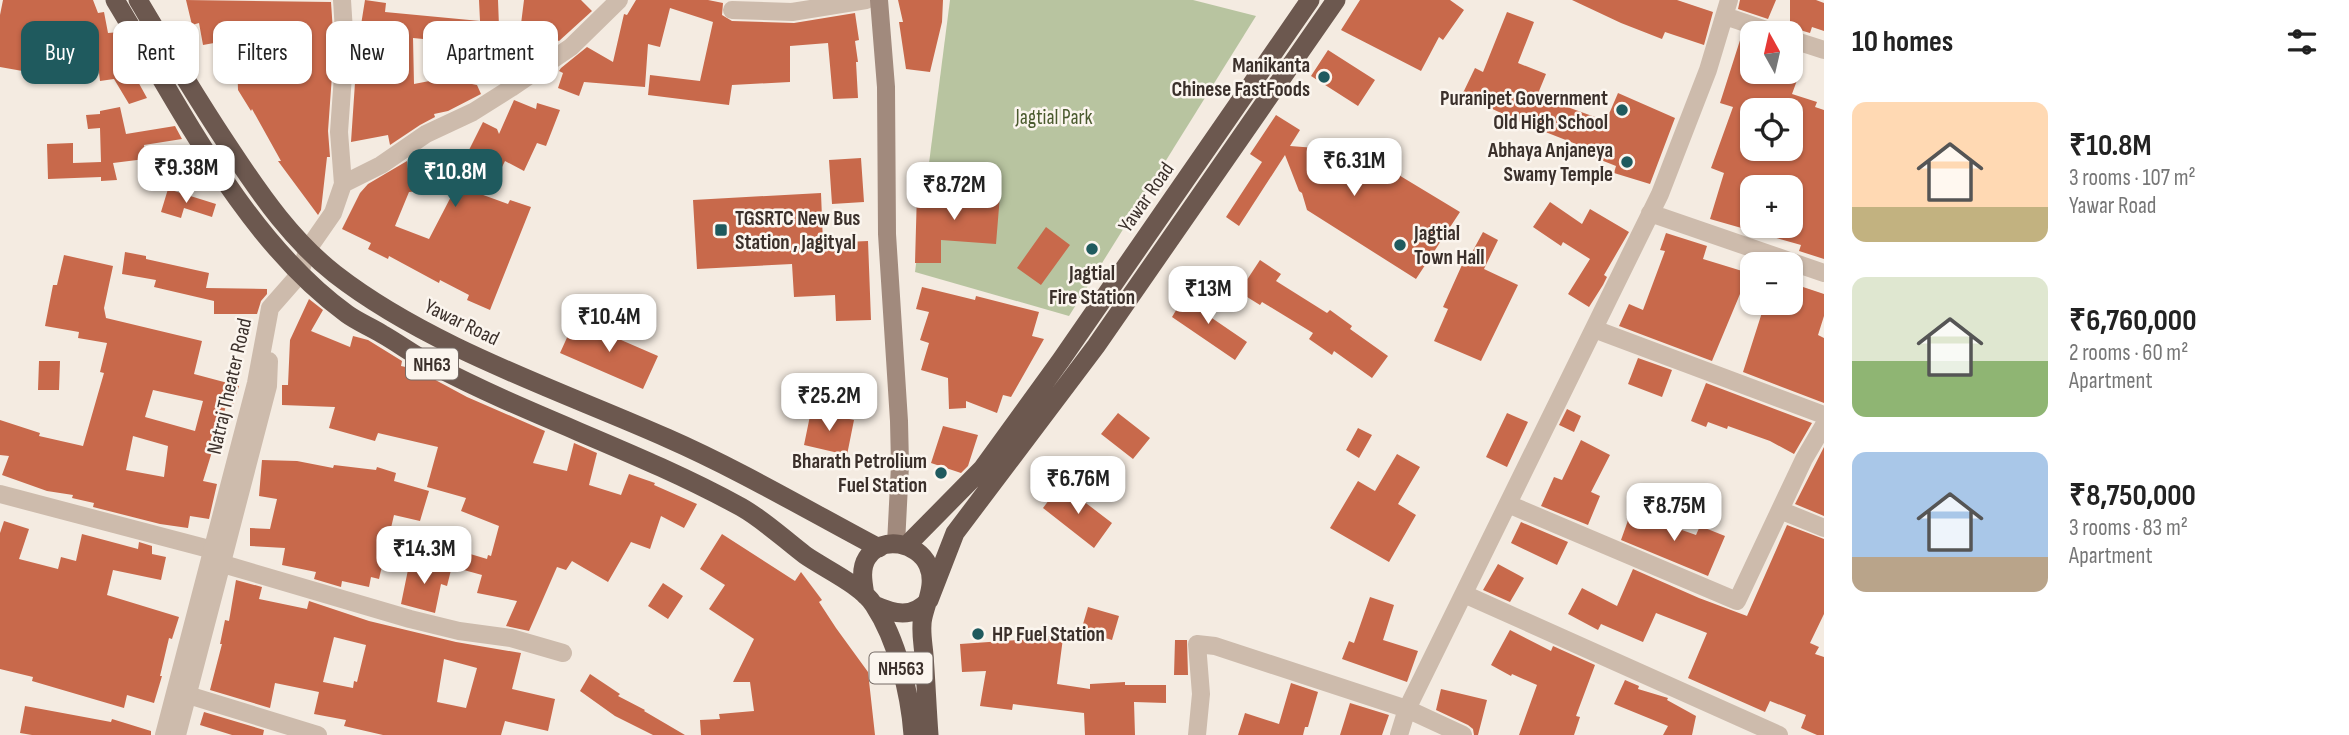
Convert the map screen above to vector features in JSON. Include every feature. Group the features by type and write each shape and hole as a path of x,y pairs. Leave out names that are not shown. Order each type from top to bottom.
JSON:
{"highway":[{"name":"NH63","path":"115,0 236,197 299,275 349,316 429,363 669,471 744,509 869,600 900,614 922,608 929,600"},
{"name":"Yawar Road","path":"138,0 204,110 277,217 335,274 382,306 430,333 671,440 894,545 982,469 1061,360 1310,0"},
{"path":"929,600 955,533 1096,346 1333,5"},
{"name":"NH563","path":"913,735 909,697 901,668 869,600 864,565 870,555 894,545 920,553 931,575 929,600 922,620 929,735"}],"main road":[{"path":"879,0 886,87 887,234 901,465 894,545"}],"street":[{"path":"299,275 308,249 333,213 343,184 339,132 345,47 342,0"},
{"path":"343,184 381,165 426,134 473,112 511,88 571,47 619,0"},
{"path":"732,10 792,12 866,0"},
{"path":"1310,0 1333,5"},
{"path":"1399,735 1407,709 1650,213 1708,70 1727,8 1751,21"},
{"path":"1803,43 1824,50"},
{"path":"1650,213 1824,273"},
{"name":"Natraj Theater Road","path":"177,735 256,383 270,308 299,275"},
{"path":"1594,329 1824,415"},
{"path":"1508,504 1737,601 1804,459 1824,425"},
{"path":"0,494 218,557 410,619 458,631 511,638 563,653"},
{"path":"1780,510 1824,528"},
{"name":"Natraj Theater Road","path":"164,735 218,557"},
{"path":"1464,594 1779,735"},
{"path":"1197,735 1201,694 1197,644 1215,646 1407,709 1463,735"},
{"path":"188,695 318,735"}],"green space":[{"name":"Jagtial Park","path":"950,0 1193,0 1256,16 1069,316 915,272"}],"building":[{"path":"3,0 93,0 98,13 104,12 108,33 113,33 113,79 100,81 99,21 21,21 21,71 0,67 0,15"},
{"path":"186,0 331,2 332,21 326,21 326,84 331,84 328,131 330,157 327,157 321,210 318,215 278,161 281,161 252,109 251,111 238,90 238,84 312,84 312,21 213,21 213,43 203,45 199,21 191,21"},
{"path":"365,0 386,3 385,12 480,21 423,21 423,39 413,38 414,84 472,84 477,85 481,94 448,111 434,114 435,117 390,145 388,135 351,142 355,84 409,84 409,21 362,21"},
{"path":"479,0 498,0 499,21 480,21"},
{"path":"524,0 581,0 592,11 559,41 558,21 521,21"},
{"path":"636,0 708,0 723,3 722,15 732,21 794,23 855,13 859,40 855,41 858,98 833,99 828,43 790,46 790,82 732,85 729,105 648,95 650,75 700,81 713,22 670,8 660,47 648,44 645,87 584,82 579,96 558,88 563,73 559,71 561,68 587,47 613,62 624,14 627,15"},
{"path":"898,0 943,0 942,22 930,72 906,69 899,22 903,22"},
{"path":"1360,0 1450,0 1464,10 1443,40 1439,37 1421,71 1341,30"},
{"path":"1572,0 1677,0 1713,12 1704,45 1665,32 1662,39"},
{"path":"1740,0 1776,0 1768,19 1738,9"},
{"path":"1790,0 1816,0 1824,3 1824,31 1812,27 1810,33 1803,31 1803,21 1790,21"},
{"path":"1507,12 1534,22 1518,63 1546,74 1537,96 1606,121 1618,93 1675,118 1650,184 1614,173 1616,166 1573,149 1576,144 1462,95 1475,68 1483,72"},
{"path":"1740,40 1740,84 1796,84 1792,94 1817,102 1815,107 1824,110 1824,259 1799,251 1801,245 1776,238 1803,238 1803,175 1740,175 1740,228 1710,219 1724,173 1711,168 1733,107 1720,103"},
{"path":"1328,50 1375,80 1358,106 1311,76"},
{"path":"117,84 139,84 147,98 129,104"},
{"path":"514,100 536,109 537,103 560,110 546,146 537,143 524,171 505,161 500,171 488,164 475,192 508,204 510,200 531,207 490,310 467,300 469,295 440,280 439,283 389,256 388,259 368,249 371,243 342,229 360,193 368,184 407,161 408,169 440,165 439,157 467,154 483,122 497,129 499,134","holes":["456,187 429,239 395,226 409,192"]},
{"path":"120,107 126,134 175,126 182,139 144,145 145,159 113,163 117,180 101,181 101,177 48,179 47,144 73,143 73,163 101,162 100,128 88,129 86,115 100,114 100,111"},
{"name":"Jagtial Town Hall","path":"1276,115 1300,130 1290,146 1329,149 1349,145 1460,212 1416,279 1307,210 1285,155 1239,226 1226,217 1262,162 1250,154"},
{"path":"861,158 864,202 832,204 829,160"},
{"path":"168,189 216,204 212,217 184,208 181,218 161,212"},
{"path":"917,192 1000,195 996,244 941,240 941,263 915,263"},
{"path":"821,193 823,243 868,241 871,320 836,321 835,295 794,297 792,264 697,269 693,200"},
{"path":"1550,202 1582,224 1590,209 1629,232 1589,307 1568,294 1590,259 1563,242 1561,246 1533,227"},
{"path":"1046,227 1070,245 1041,285 1017,268"},
{"path":"1483,232 1498,240 1484,269 1518,285 1481,361 1434,341 1448,309 1443,307 1466,256 1469,258"},
{"path":"1666,233 1707,246 1703,259 1740,270 1740,294 1712,361 1619,326 1629,304 1643,310 1665,251 1660,250"},
{"path":"125,252 209,273 206,288 267,289 267,294 261,301 257,314 214,314 214,301 154,287 156,280 122,274"},
{"path":"64,255 113,266 104,308 106,318 202,341 194,374 239,386 232,408 226,406 203,481 217,484 209,519 190,516 188,528 160,524 93,507 94,503 72,498 73,495 47,491 2,475 9,456 0,455 0,420 40,433 39,436 83,446 104,373 100,372 107,343 78,338 79,332 45,326 53,285 57,285","holes":["153,390 203,401 195,431 145,417","133,436 168,446 164,477 126,470"]},
{"path":"1260,260 1281,274 1276,281 1327,313 1330,310 1352,326 1350,329 1388,356 1372,378 1334,351 1332,355 1309,339 1313,333 1262,302 1260,305 1239,292"},
{"path":"922,287 975,300 976,296 1039,312 1032,336 1044,339 1011,397 1003,395 997,413 966,401 966,408 949,409 948,378 921,370 929,343 920,340 929,312 916,309"},
{"path":"1803,287 1824,294 1824,316 1818,335 1824,338 1824,403 1743,372 1761,315 1803,315"},
{"path":"1187,292 1210,307 1206,314 1247,342 1235,360 1172,317"},
{"path":"309,299 323,310 311,331 350,347 353,336 368,340 402,361 401,366 415,369 467,397 545,431 533,463 567,471 574,443 597,453 589,485 621,495 629,474 655,483 654,485 697,504 684,528 661,516 650,549 631,542 608,582 572,561 566,570 557,567 529,631 506,626 517,601 477,593 482,575 442,564 447,547 487,559 488,555 491,556 499,526 461,511 466,498 427,487 438,447 378,433 375,441 329,428 335,407 282,405 282,385 288,385 290,340"},
{"path":"575,320 658,356 643,389 560,353"},
{"path":"1638,358 1672,370 1662,397 1628,384"},
{"path":"39,361 60,361 59,390 38,390"},
{"path":"1706,383 1812,423 1794,454 1770,441 1728,426 1727,429 1708,422 1706,427 1691,421"},
{"path":"1567,409 1581,416 1574,432 1559,425"},
{"path":"811,411 854,420 847,455 804,445"},
{"path":"1118,413 1150,438 1133,459 1101,434"},
{"path":"1507,413 1528,422 1507,467 1486,457"},
{"path":"943,426 978,435 968,466 961,473 931,463"},
{"path":"1358,428 1372,435 1359,458 1346,450"},
{"path":"1581,440 1610,455 1591,492 1600,496 1588,525 1541,506 1554,477 1562,480"},
{"path":"1824,447 1824,516 1795,504"},
{"path":"1397,454 1420,467 1398,504 1416,515 1389,562 1330,528 1358,481 1375,491"},
{"path":"262,460 297,461 333,468 334,465 376,470 377,467 396,473 394,481 429,491 420,521 394,515 379,579 371,577 369,587 342,581 341,587 314,579 316,572 282,565 285,548 250,546 250,528 270,529 277,499 259,496"},
{"path":"1061,484 1112,523 1094,548 1043,508"},
{"path":"1631,512 1696,535 1700,526 1725,536 1708,576 1621,540"},
{"path":"4,521 29,529 19,559 58,569 61,557 76,561 82,534 138,549 139,542 152,546 152,554 166,557 161,580 113,570 107,595 179,617 172,639 169,638 154,703 127,695 124,708 32,681 33,677 0,669 0,533"},
{"path":"1521,522 1568,542 1557,565 1511,543"},
{"path":"1787,525 1824,539 1824,614 1810,643 1819,647 1815,654 1824,657 1824,735 1801,728 1806,715 1770,701 1765,712 1688,678 1707,633 1656,613 1643,642 1601,624 1598,630 1568,614 1582,588 1617,606 1633,569 1747,616"},
{"path":"722,534 795,581 801,572 868,672 875,735 701,735 700,720 720,719 719,714 754,711 750,682 733,682 754,639 709,609 725,585 700,569"},
{"path":"410,560 451,570 447,586 441,584 435,613 401,604"},
{"path":"1498,564 1524,578 1510,602 1483,590"},
{"path":"236,580 262,587 259,599 307,609 309,601 369,621 456,642 521,653 512,689 555,699 548,731 505,721 501,735 383,735 344,726 346,720 314,714 319,692 275,683 270,708 210,690 225,620 229,621","holes":["334,637 366,645 353,688 323,682","444,659 477,668 466,708 437,702"]},
{"path":"663,583 683,596 668,619 648,606"},
{"path":"1370,597 1394,605 1383,640 1418,651 1407,682 1342,659 1349,641 1354,643"},
{"path":"1088,607 1119,616 1112,640 1081,631"},
{"path":"1510,630 1551,651 1553,646 1595,665 1576,716 1580,717 1574,735 1519,735 1537,685 1512,674 1511,676 1491,665"},
{"path":"1033,634 1063,638 1057,684 1090,689 1090,684 1125,682 1125,685 1166,685 1166,703 1134,702 1135,735 1085,735 1084,713 1013,704 1012,710 980,706 986,671 962,672 960,644 1033,639"},
{"path":"1175,640 1187,640 1188,675 1174,675"},
{"path":"590,674 620,694 618,696 685,735 653,735 615,716 580,691"},
{"path":"1625,680 1639,686 1638,689 1668,698 1667,700 1696,716 1692,735 1663,735 1668,726 1614,704"},
{"path":"1291,683 1318,692 1303,735 1238,735 1245,713 1279,724"},
{"path":"1441,689 1487,700 1478,735 1474,735 1473,729 1468,725 1436,710"},
{"path":"1350,703 1389,715 1382,735 1340,735"},
{"path":"25,706 111,722 112,719 151,731 151,735 20,733"},
{"path":"204,712 264,730 263,735 232,735 200,725"}],"place":[{"name":"Manikanta Chinese FastFoods","path":"1324,77"},
{"name":"Puranipet Government Old High School","path":"1622,110"},
{"name":"Abhaya Anjaneya Swamy Temple","path":"1627,162"},
{"name":"TGSRTC New Bus Station , Jagityal","path":"721,230"},
{"name":"Jagtial Town Hall","path":"1400,245"},
{"name":"Jagtial Fire Station","path":"1092,249"},
{"name":"Bharath Petrolium Fuel Station","path":"941,473"},
{"name":"HP Fuel Station","path":"978,634"}]}
